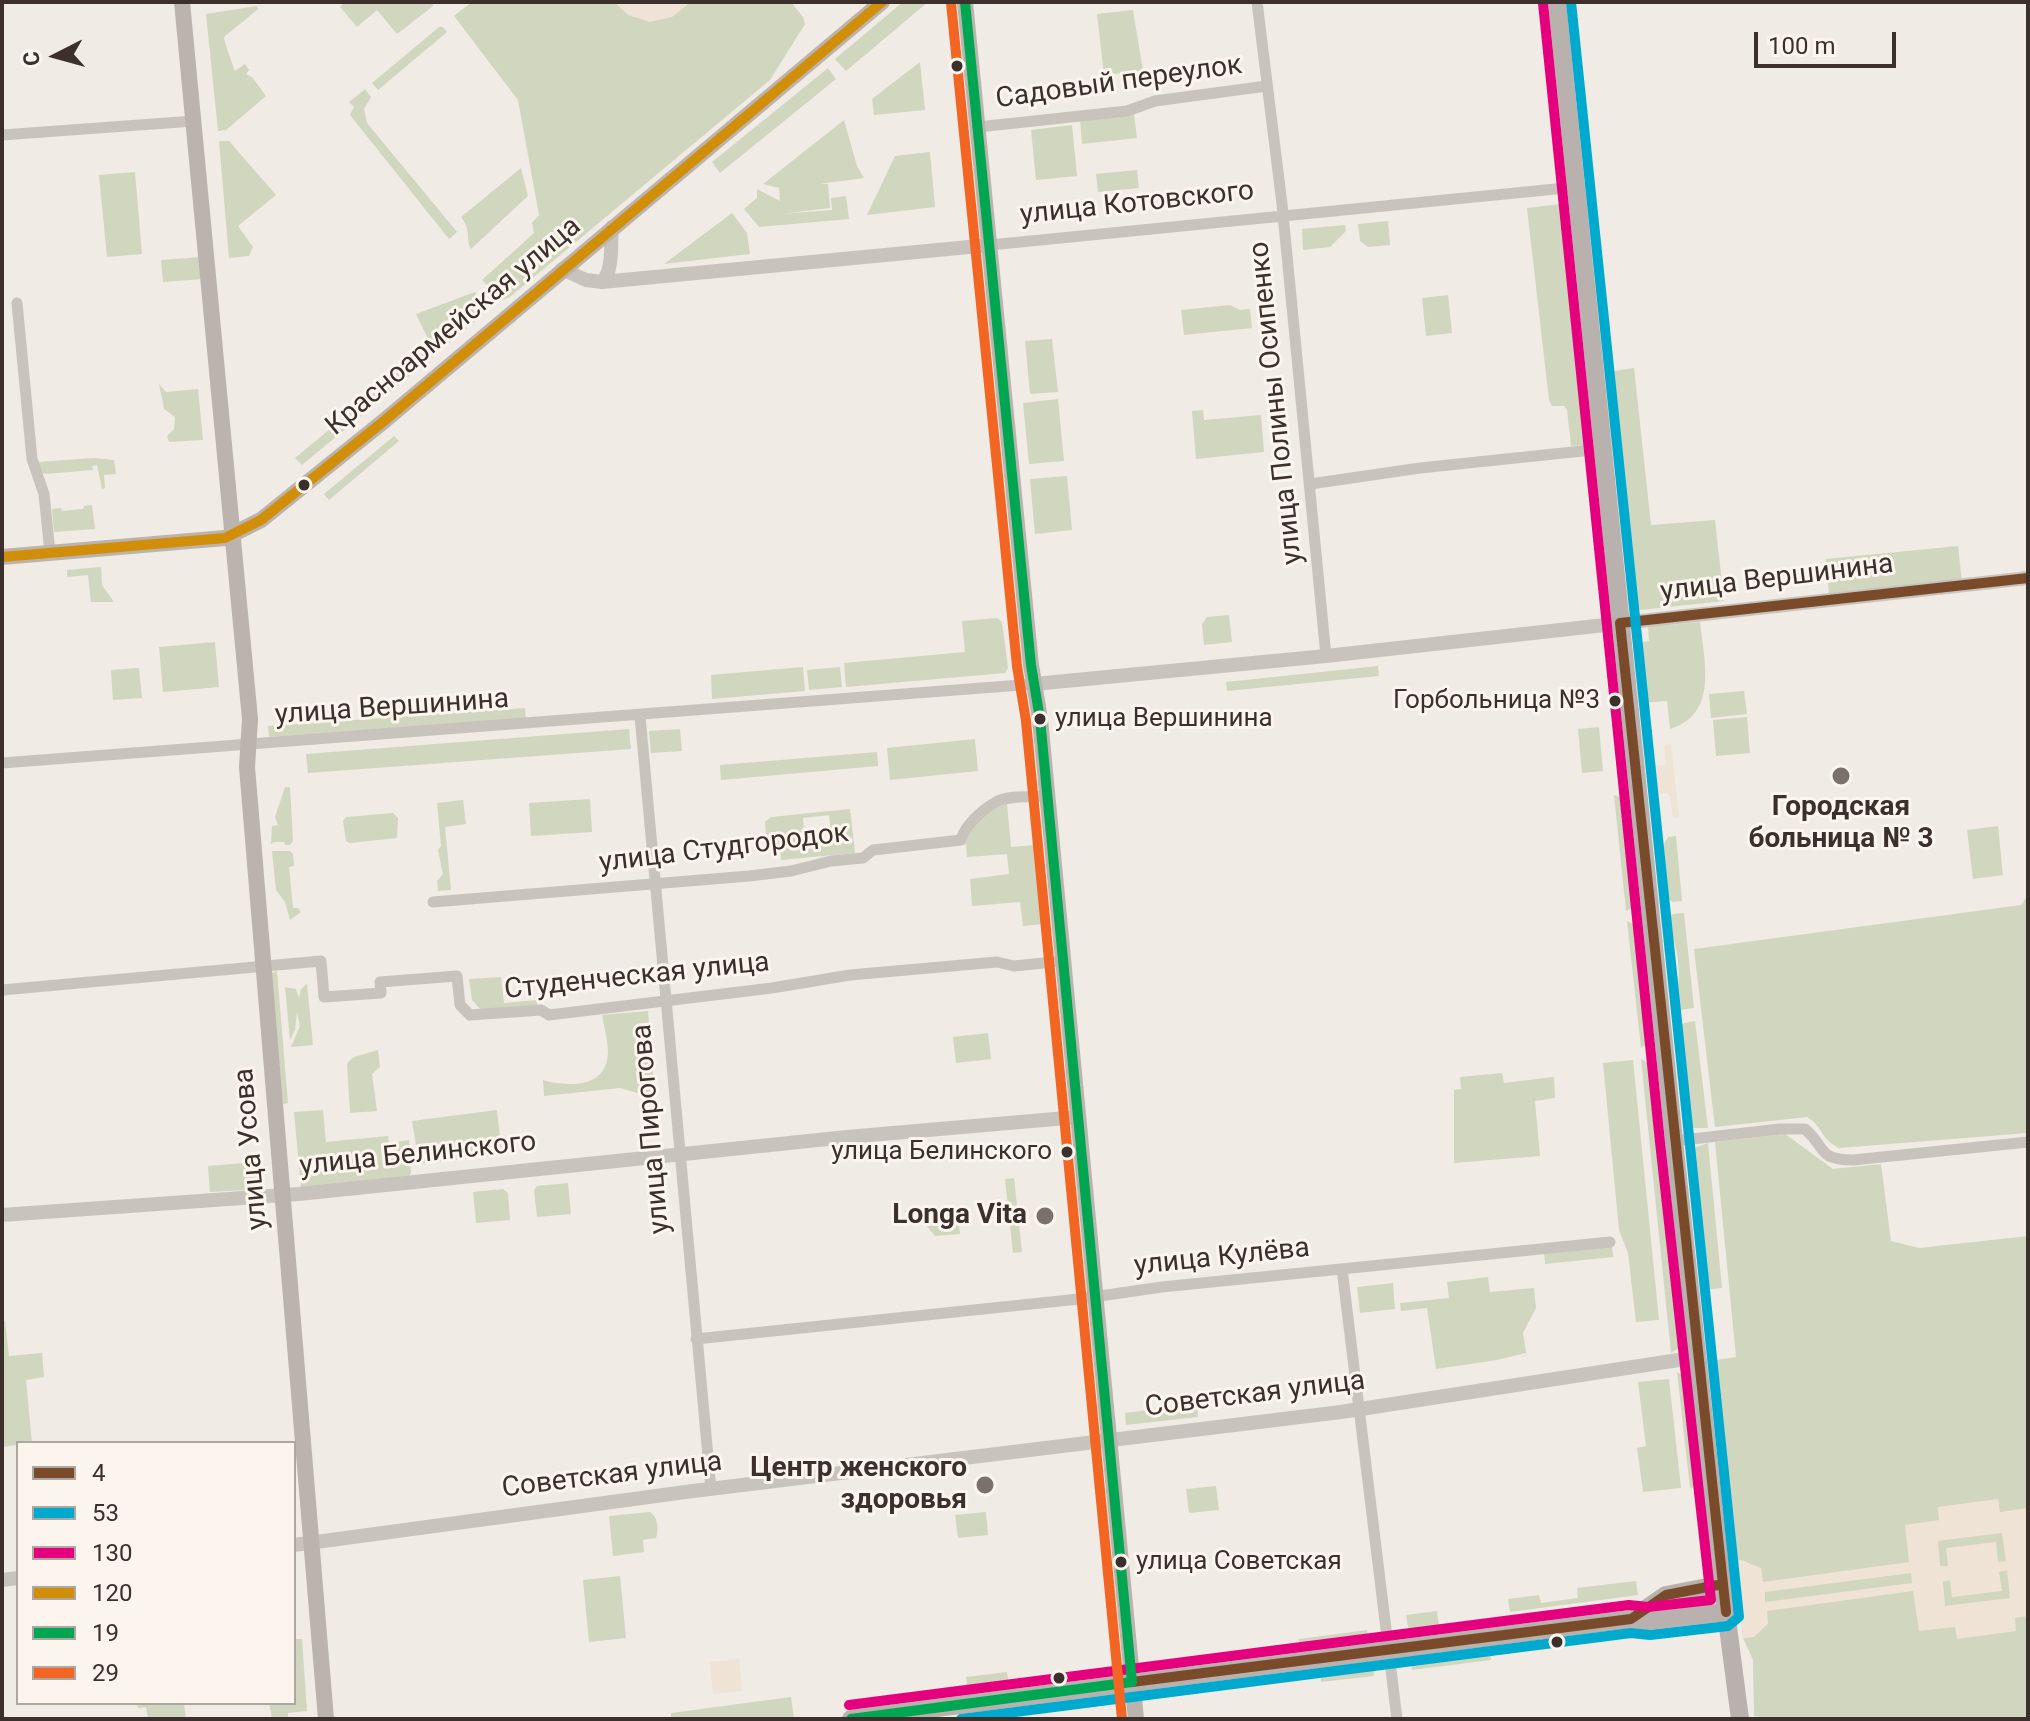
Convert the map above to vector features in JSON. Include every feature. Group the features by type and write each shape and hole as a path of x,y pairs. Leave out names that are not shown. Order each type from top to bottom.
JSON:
{"main road":[{"name":"улица Усова","path":"182,2 250,719 247,762 281,1195 303,1544 326,1719"},
{"name":"Красноармейская улица","path":"2,557 217,539 234,535 261,520 882,2"},
{"path":"965,2 1047,796 1136,1719"},
{"path":"1557,2 1674,1141 1740,1719"},
{"path":"1631,1619 1654,1602 1676,1592 1723,1584"},
{"path":"1676,1592 1683,1596 1687,1604 1681,1617"},
{"path":"858,1719 1631,1619 1648,1621 1726,1612"}],"street":[{"name":"улица Полины Осипенко","path":"1257,2 1283,216 1326,656"},
{"name":"Садовый переулок","path":"978,127 1127,111 1155,101 1267,86"},
{"path":"2,135 194,121"},
{"name":"улица Котовского","path":"562,269 586,280 602,282 1576,187"},
{"path":"602,282 610,270 612,227"},
{"path":"17,303 32,459 44,494 50,553"},
{"path":"1310,484 1420,468 1602,449"},
{"name":"улица Вершинина","path":"2,763 1034,684 1326,656 2028,578"},
{"name":"улица Пирогова","path":"640,716 711,1489"},
{"name":"улица Студгородок","path":"433,902 791,871 831,861 863,858 873,850 961,840 962,834 975,819 997,801 1047,796"},
{"name":"Студенческая улица","path":"2,990 321,961 324,997 381,993 380,982 457,976 460,1005 470,1015 541,1010 549,1015 778,987 850,975 997,962 1014,966 1063,961"},
{"name":"улица Белинского","path":"2,1215 281,1195 1078,1117"},
{"path":"1674,1141 1805,1129 1829,1157 1853,1160 2028,1142"},
{"name":"улица Кулёва","path":"696,1339 1610,1242"},
{"path":"1342,1269 1397,1719"},
{"name":"Советская улица","path":"303,1544 711,1489 1358,1409 1698,1357"}],"green space":[{"path":"345,2 432,2 433,6 397,34 377,10 357,27 340,7"},
{"path":"472,2 791,2 805,24 770,80 510,297 502,300 482,280 534,233 532,223 539,215 518,100 454,16"},
{"path":"903,2 928,2 846,71 835,59"},
{"path":"257,6 258,9 224,37 235,71 245,64 249,70 246,74 252,77 266,96 226,130 218,131 206,14"},
{"path":"1133,10 1143,71 1104,75 1097,14"},
{"path":"439,27 447,32 378,90 372,83"},
{"path":"920,62 925,110 874,115 872,99"},
{"path":"828,68 836,79 720,173 712,162"},
{"path":"365,89 371,97 364,109 367,123 457,232 449,239 350,115 354,107 349,102"},
{"path":"1134,114 1137,138 1082,144 1080,120"},
{"path":"844,120 857,166 864,178 819,184 828,184 830,208 781,214 832,210 831,198 846,196 849,219 759,227 744,209 757,198 757,189 780,201 779,188 763,184"},
{"path":"1072,125 1077,176 1036,180 1031,130"},
{"path":"219,141 229,141 276,195 238,226 253,247 249,256 229,258"},
{"path":"930,152 935,207 867,215 895,156"},
{"path":"521,168 528,196 471,249 461,217"},
{"path":"1137,170 1139,188 1098,192 1096,174"},
{"path":"135,172 142,254 107,257 99,175"},
{"path":"1561,204 1565,211 1590,445 1571,446 1567,410 1564,406 1552,406 1549,400 1527,208"},
{"path":"732,213 747,233 750,254 664,264"},
{"path":"1388,221 1390,245 1368,247 1360,241 1358,224"},
{"path":"1345,225 1346,231 1330,247 1303,250 1302,229"},
{"path":"201,257 203,279 163,282 161,260"},
{"path":"475,292 484,306 483,315 302,465 295,458 431,345 416,314"},
{"path":"1448,295 1452,333 1426,336 1422,298"},
{"path":"1230,305 1240,310 1250,309 1252,328 1184,335 1181,310"},
{"path":"1052,339 1058,392 1030,394 1025,341"},
{"path":"1634,368 1651,525 1715,520 1724,601 1641,610 1632,605 1609,377 1614,371"},
{"path":"159,384 166,392 198,389 203,440 169,442 167,436 174,429 175,417 164,409"},
{"path":"1058,399 1064,461 1029,464 1023,403"},
{"path":"1203,410 1204,420 1261,415 1264,452 1196,459 1192,411"},
{"path":"394,436 399,441 329,500 324,494"},
{"path":"94,458 114,460 116,474 104,475 105,488 102,489 97,465 92,466 93,470 45,474 39,471 38,462"},
{"path":"1067,476 1072,530 1035,534 1030,479"},
{"path":"92,505 95,529 54,532 52,509 83,509"},
{"path":"1958,546 1962,582 1829,595 1826,559"},
{"path":"101,567 102,585 114,602 91,602 88,575 67,577 67,570"},
{"path":"1229,615 1232,642 1204,645 1202,624 1207,617"},
{"path":"997,618 1002,622 1008,668 1005,673 846,687 844,663 965,652 962,621"},
{"path":"1700,622 1705,669 1702,699 1686,722 1670,729 1667,701 1644,703 1638,643 1649,641 1648,627"},
{"path":"215,642 219,687 163,692 159,647"},
{"path":"1378,666 1379,676 1227,691 1226,682"},
{"path":"803,667 805,691 712,699 711,675"},
{"path":"840,667 842,687 809,690 807,670"},
{"path":"139,668 142,698 113,700 111,670"},
{"path":"1744,691 1747,714 1711,718 1709,694"},
{"path":"525,708 526,720 269,737 268,726"},
{"path":"1747,717 1750,753 1716,756 1713,720"},
{"path":"1599,727 1603,771 1582,773 1578,729"},
{"path":"629,729 631,749 308,773 306,754"},
{"path":"680,729 682,751 651,753 649,731"},
{"path":"975,739 978,771 890,780 887,748"},
{"path":"877,752 878,766 721,780 720,765"},
{"path":"285,787 290,787 293,841 290,845 273,842 271,845 272,826 278,825 275,817"},
{"path":"1614,795 1625,799 1635,906 1626,911"},
{"path":"590,799 592,832 531,836 529,803"},
{"path":"463,800 466,824 445,827 451,890 438,891 437,881 443,874 438,850 441,846 437,803"},
{"path":"1007,804 1011,847 1036,845 1043,924 1023,926 1020,902 972,906 970,879 1009,874 1007,854 967,857 967,837 984,816"},
{"path":"850,809 855,853 781,860 780,848 767,850 765,822 771,817","holes":["829,815 832,841 805,844 803,818"]},
{"path":"393,813 398,818 397,838 346,841 343,821 346,817"},
{"path":"1998,826 2003,875 1973,879 1967,830"},
{"path":"1676,836 1682,901 1672,902 1664,895 1659,852 1668,837"},
{"path":"272,851 290,851 293,854 294,866 289,867 293,908 301,912 290,920 285,902 276,890"},
{"path":"2028,895 2028,1133 1839,1148 1807,1117 1715,1127 1694,949 2021,905"},
{"path":"1684,913 1694,1008 1680,1010 1675,1004 1678,961 1667,920 1673,914"},
{"path":"1627,921 1637,926 1648,1038 1648,1043 1641,1048"},
{"path":"277,971 288,1103 283,1104 271,973"},
{"path":"501,977 504,1003 537,1000 537,1007 482,1011 472,1000 469,979"},
{"path":"307,984 313,1045 291,1047 300,1026 297,1012 295,1030 290,1040 285,987 296,989 299,998 301,989"},
{"path":"648,1011 655,1098 620,1088 544,1096 543,1080 564,1084 584,1083 601,1073 608,1053 602,1015"},
{"path":"1695,1021 1708,1128 1693,1128 1688,1120 1678,1029 1684,1023"},
{"path":"988,1033 991,1059 956,1063 953,1037"},
{"path":"378,1050 380,1067 372,1074 377,1111 350,1113 347,1063 354,1057"},
{"path":"1641,1059 1651,1065 1681,1340 1679,1348 1671,1353"},
{"path":"1633,1060 1659,1320 1636,1322 1628,1253 1619,1230 1603,1063"},
{"path":"1502,1073 1504,1083 1554,1077 1555,1098 1535,1101 1540,1156 1454,1163 1454,1090 1461,1089 1460,1077"},
{"path":"323,1110 326,1142 388,1136 389,1143 409,1140 409,1176 301,1188 294,1112"},
{"path":"497,1110 502,1155 419,1164 412,1121"},
{"path":"1785,1134 1833,1169 1881,1164 1891,1241 1919,1248 2028,1236 2028,1719 1771,1719 1754,1716 1753,1660 1743,1638 1711,1361 1736,1357 1715,1142"},
{"path":"1708,1143 1722,1288 1704,1290 1690,1156 1694,1148"},
{"path":"257,1156 261,1156 264,1189 210,1192 208,1166 257,1162"},
{"path":"1014,1178 1022,1252 1013,1253 1005,1179"},
{"path":"568,1183 571,1214 537,1217 534,1190 537,1186"},
{"path":"503,1189 508,1193 510,1220 476,1223 473,1192"},
{"path":"957,1206 960,1234 935,1236 924,1223 904,1211"},
{"path":"1612,1245 1613,1257 1545,1264 1544,1252"},
{"path":"1488,1277 1490,1292 1534,1288 1536,1308 1523,1333 1526,1353 1436,1369 1427,1308 1401,1311 1400,1303 1449,1298 1447,1282"},
{"path":"1393,1283 1395,1309 1360,1313 1357,1287"},
{"path":"2,1321 5,1321 9,1356 42,1353 44,1377 26,1380 32,1441 16,1441 16,1445 2,1447"},
{"path":"1677,1372 1685,1377 1697,1487 1690,1488"},
{"path":"1669,1379 1681,1488 1643,1492 1637,1448 1646,1446 1638,1382"},
{"path":"1197,1404 1198,1417 1126,1425 1125,1413"},
{"path":"1216,1486 1219,1510 1189,1513 1186,1489"},
{"path":"650,1512 657,1524 656,1538 643,1540 644,1552 613,1556 609,1516"},
{"path":"986,1512 988,1535 958,1538 955,1515"},
{"path":"620,1576 626,1638 589,1642 583,1580"},
{"path":"1636,1581 1638,1595 1510,1612 1508,1599 1539,1595 1541,1603 1578,1598 1577,1588"},
{"path":"1437,1611 1440,1634 1410,1638 1406,1615"},
{"path":"1367,1630 1369,1644 1319,1650 1315,1644 1300,1646 1299,1639"},
{"path":"296,1639 302,1639 307,1711 288,1713 288,1719 272,1719 269,1705 296,1705"},
{"path":"1490,1652 1491,1660 1412,1670 1410,1655 1432,1653 1434,1659"},
{"path":"1372,1660 1374,1676 1321,1682 1320,1671 1324,1667"},
{"path":"1007,1672 1009,1686 968,1696 966,1677"},
{"path":"791,1697 794,1718 671,1719 671,1713"},
{"path":"137,1705 184,1705 186,1719 148,1719 146,1707 138,1708"}],"shaded area":[{"path":"614,2 691,2 672,17 650,22 628,15"},
{"path":"1671,744 1679,817 1673,818 1670,796 1667,793 1658,794 1655,766 1664,765 1664,745"},
{"path":"1998,1499 2000,1512 2027,1508 2028,1616 2015,1618 2016,1631 1957,1639 1955,1627 1919,1631 1913,1591 1767,1611 1768,1624 1754,1637 1743,1638 1735,1561 1742,1560 1761,1568 1763,1582 1909,1562 1905,1525 1939,1520 1938,1507","holes":["2002,1533 2006,1561 1998,1562 1996,1542 1946,1548 1948,1566 1940,1566 1938,1541","2007,1570 2010,1598 1945,1606 1943,1582 1950,1580 1952,1597 2002,1591 1999,1572","1911,1573 1912,1583 1765,1602 1765,1592"]},
{"path":"739,1659 742,1691 713,1694 710,1662"}],"transit line":[{"name":"120","path":"2,557 225,538 261,520 384,421 882,2"},
{"name":"19","path":"965,2 1031,665 1040,719 1132,1682"},
{"name":"53","path":"961,1719 1631,1633 1650,1635 1728,1626 1739,1617 1571,2"},
{"name":"29","path":"951,3 1017,666 1026,721 1122,1719"},
{"name":"130","path":"849,1705 1629,1605 1648,1607 1711,1600 1660,1142 1543,3"},
{"name":"4","path":"1620,623 2028,578"},
{"name":"4","path":"1620,623 1726,1612"},
{"name":"4","path":"1132,1682 1631,1619 1666,1595 1723,1584"},
{"name":"19","path":"851,1719 1132,1682"}],"place":[{"name":"Горбольница №3","path":"1615,701"},
{"name":"улица Вершинина","path":"1040,719"},
{"name":"Городская больница № 3","path":"1841,776"},
{"name":"улица Белинского","path":"1067,1152"},
{"name":"Longa Vita","path":"1045,1216"},
{"name":"Центр женского здоровья","path":"985,1485"},
{"name":"улица Советская","path":"1121,1562"}]}
